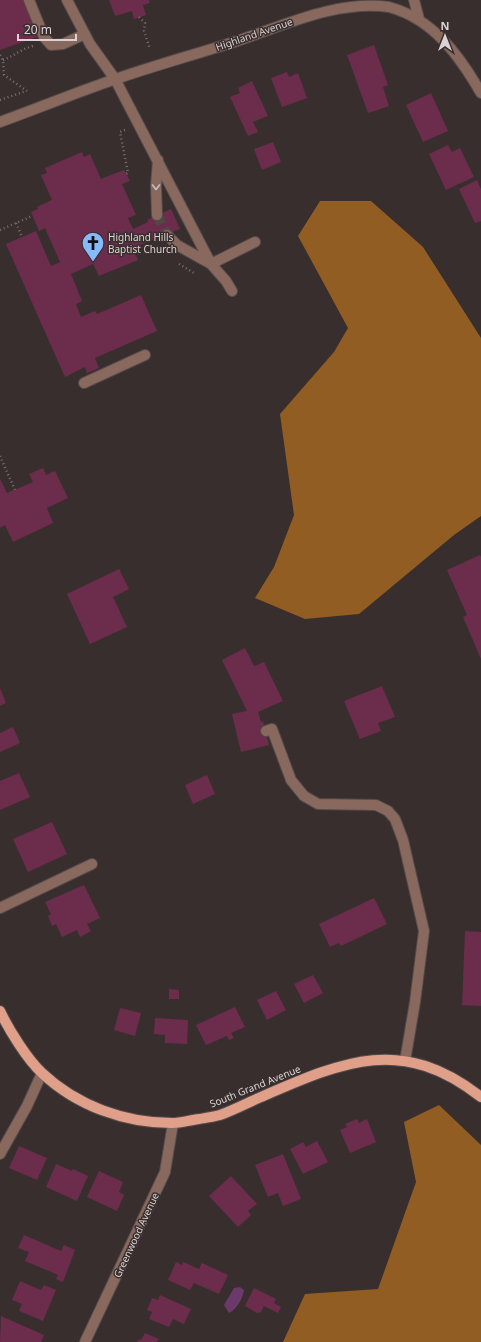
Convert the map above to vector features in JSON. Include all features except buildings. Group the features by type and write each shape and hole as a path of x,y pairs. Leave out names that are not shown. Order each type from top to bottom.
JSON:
{"main road":[{"name":"South Grand Avenue","path":"0,1011 8,1028 42,1073 67,1093 106,1113 130,1119 173,1123 219,1116 339,1065 373,1060 405,1061 437,1069 463,1083 481,1097"}],"street":[{"path":"29,0 44,37 51,45 63,44 85,34"},
{"path":"67,0 102,63 115,79 211,264 226,281 232,291"},
{"path":"414,0 418,19"},
{"name":"Highland Avenue","path":"0,122 115,79 240,40 288,22 335,7 366,4 389,7 418,19 440,35 466,67 481,93"},
{"path":"157,215 156,186 158,160"},
{"path":"166,235 177,245 211,264"},
{"path":"211,264 255,242"},
{"path":"84,383 145,355"},
{"path":"266,731 272,729 291,780 304,796 318,804 376,806 388,811 395,819 403,840 424,931 415,1002 405,1061"},
{"path":"0,908 92,864"},
{"path":"0,1154 42,1073"},
{"name":"Greenwood Avenue","path":"85,1342 165,1172 173,1123"}],"path":[{"path":"139,17 145,22 144,31 150,49"},
{"path":"3,60 14,56 19,51 35,46 44,37"},
{"path":"0,55 3,60 4,75"},
{"path":"0,76 4,75"},
{"path":"0,100 26,91 4,75"},
{"path":"126,174 128,173 120,132 130,128"},
{"path":"0,230 32,216"},
{"path":"16,223 22,237"},
{"path":"0,456 16,490"}],"shaded area":[{"path":"320,201 371,201 423,247 481,338 481,516 454,535 359,614 305,619 255,598 274,567 294,515 280,414 334,352 348,328 298,236"},
{"path":"439,1105 481,1145 481,1342 283,1342 305,1294 378,1289 416,1182 404,1122"},
{"path":"240,1287 244,1290 242,1296 237,1306 229,1313 224,1305 234,1288"}],"tunnel":[{"path":"157,215 167,235"}],"place":[{"name":"Highland Hills Baptist Church","path":"93,262"}]}
